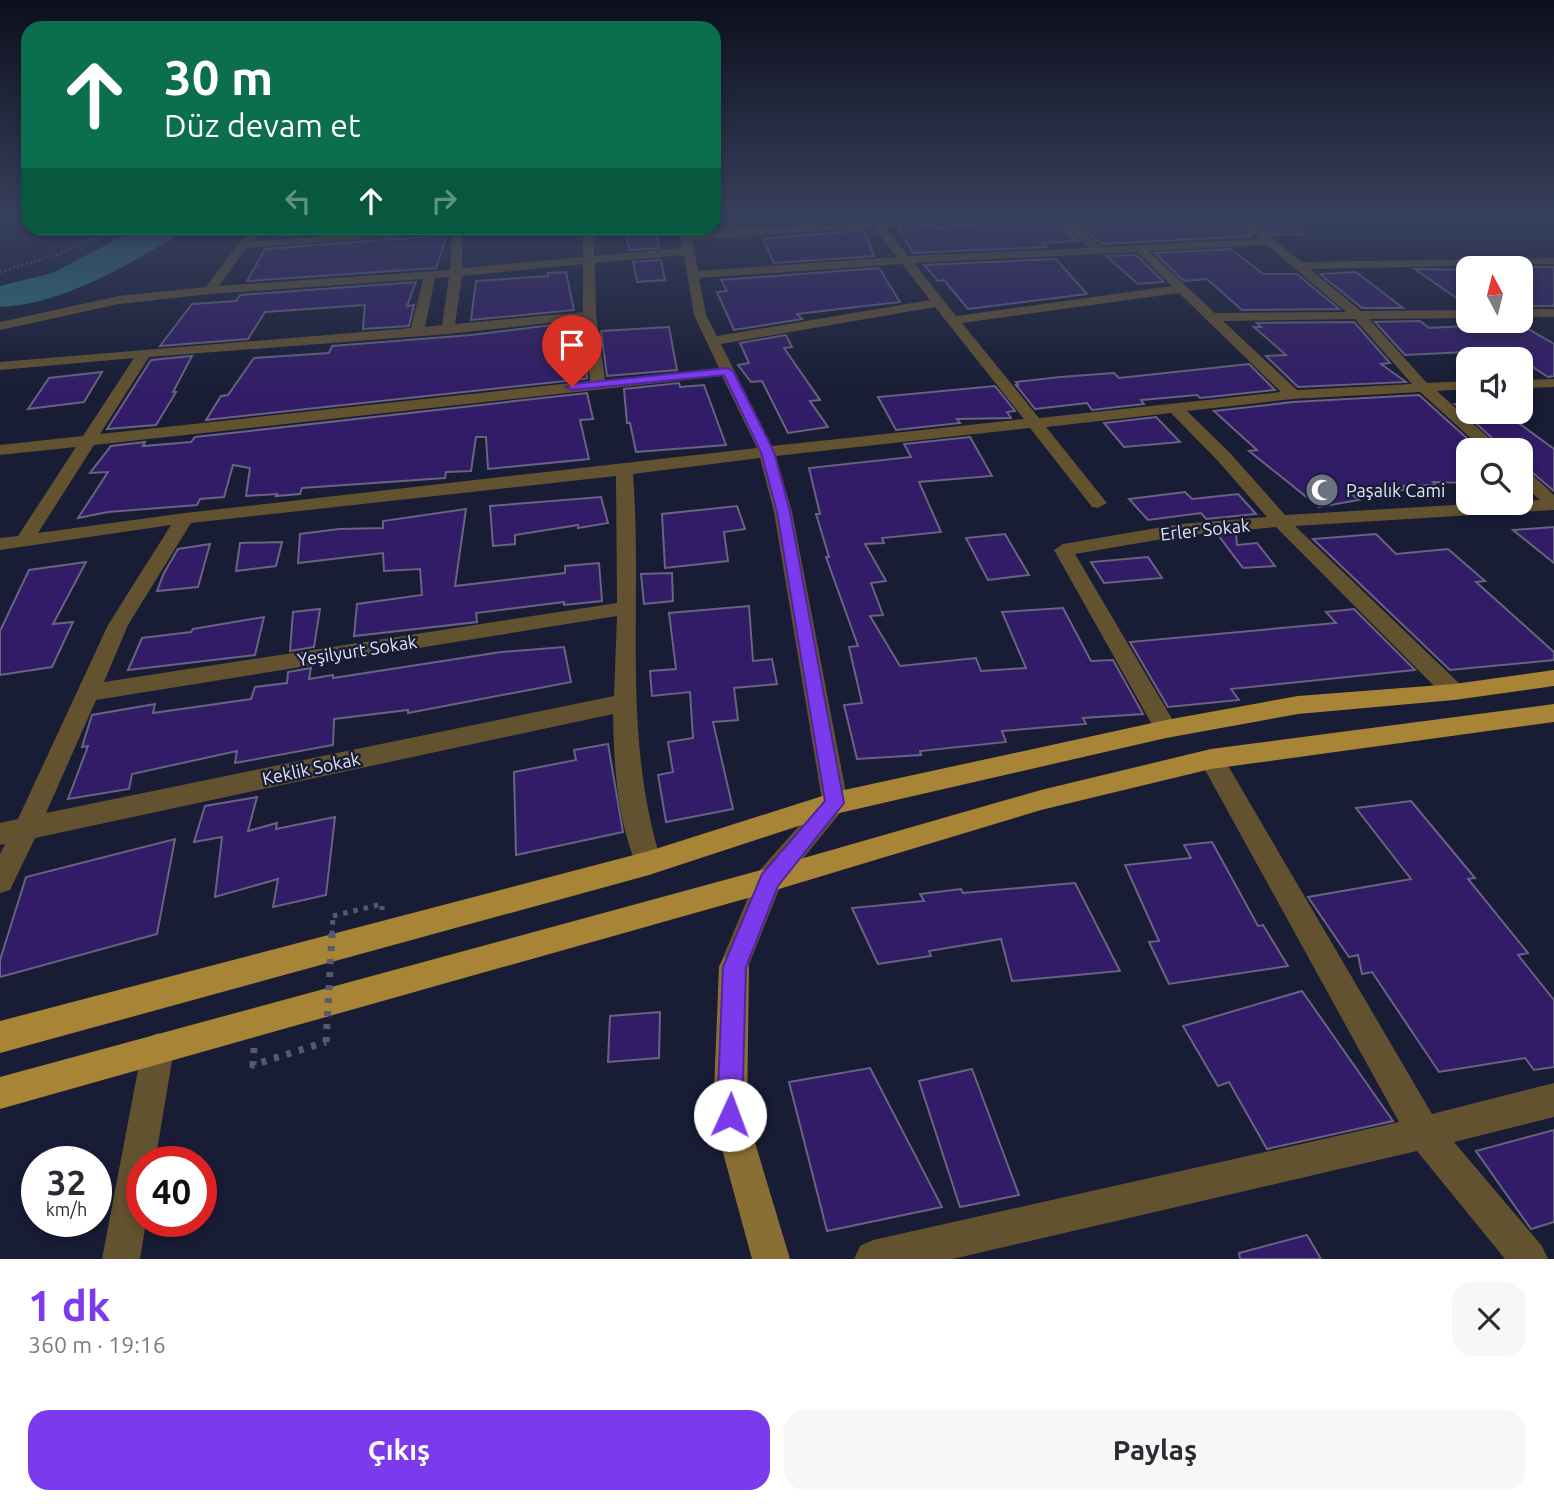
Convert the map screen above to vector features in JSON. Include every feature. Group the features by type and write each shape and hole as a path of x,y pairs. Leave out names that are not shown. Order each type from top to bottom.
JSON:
{"main road":[{"path":"0,1037 649,863 835,803 1166,729 1298,705 1454,692 1554,678"},
{"path":"0,1093 769,880 1041,800 1211,759 1554,713"}],"street":[{"path":"210,290 220,276"},
{"path":"1,327 119,300 210,290 419,276"},
{"path":"417,332 430,276"},
{"path":"448,330 456,276"},
{"path":"590,276 590,315 598,384"},
{"path":"693,276 700,315 767,452 783,512 835,803 769,880 734,967 730,1115 771,1259"},
{"path":"919,276 1098,503"},
{"path":"1167,276 1293,395"},
{"path":"1311,276 1358,315 1423,387 1480,438"},
{"path":"954,320 1180,289"},
{"path":"713,341 940,302"},
{"path":"1533,313 1554,313"},
{"path":"1210,317 1456,314"},
{"path":"0,366 145,352 448,330 590,315"},
{"path":"25,539 145,352"},
{"path":"0,450 727,371"},
{"path":"1533,384 1554,383"},
{"path":"0,544 185,518 767,452 1038,425 1293,395 1456,386"},
{"path":"1175,408 1224,457 1280,521 1454,692"},
{"path":"624,470 628,567 623,703 637,831 649,863"},
{"path":"1533,485 1554,505"},
{"name":"Erler Sokak","path":"1166,729 1063,550 1180,530 1280,521 1554,505"},
{"path":"0,881 27,828 118,625 185,518"},
{"name":"Yeşilyurt Sokak","path":"88,693 626,608"},
{"name":"Keklik Sokak","path":"0,834 623,703"},
{"path":"1211,759 1424,1133 1529,1259"},
{"path":"121,1259 159,1049"},
{"path":"873,1259 1424,1133 1554,1100"}],"path":[{"path":"253,1065 326,1042 333,916 382,904"}],"shaded area":[{"path":"41,276 104,276 49,298 0,307 0,286"}],"building":[{"path":"250,276 323,276 247,281"},
{"path":"567,276 574,310 471,320 476,281"},
{"path":"636,276 664,276 665,280 637,282"},
{"path":"777,276 884,276 900,302 797,314 802,319 734,330 717,292 727,291 721,280"},
{"path":"933,276 1071,276 1087,294 968,309 944,280 938,281"},
{"path":"1129,276 1158,276 1164,282 1138,284"},
{"path":"1179,276 1299,276 1339,309 1242,310 1207,279 1184,281"},
{"path":"1322,276 1361,276 1403,308 1362,308"},
{"path":"1425,276 1456,276 1456,298"},
{"path":"1533,276 1554,276 1554,306 1533,306"},
{"path":"416,282 407,306 414,305 409,326 363,329 365,305 265,312 248,339 160,346 192,304 236,301 240,295"},
{"path":"1420,321 1429,328 1456,326 1456,333 1533,332 1554,344 1554,376 1548,377 1533,367 1533,347 1456,347 1456,352 1405,355 1375,322"},
{"path":"576,322 578,328 582,328 587,378 584,379 206,420 221,396 228,395 254,358 329,353 332,346 471,335"},
{"path":"1354,322 1390,363 1381,364 1406,382 1298,387 1266,356 1286,355 1254,327 1261,327 1257,323"},
{"path":"669,327 677,370 607,376 601,331"},
{"path":"786,335 792,347 784,348 820,400 810,401 828,427 788,433 762,381 751,382 738,365 749,363 740,343"},
{"path":"192,356 173,392 176,392 156,425 107,429 151,360"},
{"path":"1249,364 1275,390 1200,398 1197,395 1141,400 1144,404 1092,410 1087,403 1035,409 1016,385 1016,382 1060,377 1114,373 1119,378"},
{"path":"102,372 84,402 28,409 49,378"},
{"path":"679,383 680,387 704,385 726,445 636,452 630,423 627,423 624,389"},
{"path":"995,386 1015,411 1007,412 1011,418 957,419 960,423 896,430 878,397"},
{"path":"587,393 593,419 580,420 589,459 488,469 486,437 476,437 471,471 446,472 445,478 302,488 300,494 276,496 277,494 246,496 250,468 233,465 224,497 200,499 197,505 108,512 78,518 108,472 90,473 111,446 145,442 143,446 191,442 195,437"},
{"path":"1419,395 1467,438 1456,438 1456,483 1433,482 1436,485 1402,486 1406,490 1367,491 1370,495 1354,496 1359,500 1319,507 1249,451 1257,450 1214,411 1293,402"},
{"path":"1156,417 1180,442 1124,447 1104,423"},
{"path":"1477,424 1520,424 1554,449 1554,491 1533,473 1533,438 1492,438"},
{"path":"970,437 992,476 919,482 941,532 882,538 884,543 865,544 886,581 871,583 883,615 870,616 900,666 976,658 981,671 1026,668 1002,612 1063,608 1091,661 1113,660 1143,714 1083,718 1086,724 1002,731 1006,742 920,751 921,755 857,759 844,705 862,703 849,647 858,646 826,557 829,557 816,514 820,514 809,468 911,457 904,444"},
{"path":"1185,492 1192,499 1238,494 1256,514 1206,519 1201,513 1148,520 1129,499"},
{"path":"601,497 608,523 515,535 515,544 493,546 490,506"},
{"path":"737,506 745,529 724,532 728,561 665,568 662,514"},
{"path":"466,509 455,586 565,573 565,566 599,563 602,601 564,605 564,602 476,613 477,622 354,636 357,604 422,595 420,569 384,571 383,553 298,563 300,534 339,529 383,528 383,521"},
{"path":"1554,527 1554,563 1513,530"},
{"path":"1236,533 1237,545 1257,543 1275,566 1243,568 1218,535"},
{"path":"1005,534 1029,575 988,580 966,538"},
{"path":"1376,534 1396,554 1448,549 1485,581 1476,582 1554,652 1554,660 1450,670 1313,539"},
{"path":"282,542 276,566 236,571 240,543"},
{"path":"210,544 198,587 157,591 178,549"},
{"path":"1148,557 1162,578 1104,583 1091,562"},
{"path":"86,562 53,624 73,622 52,667 0,675 0,631 29,570"},
{"path":"672,573 673,601 644,604 641,574"},
{"path":"749,606 753,661 772,659 777,684 734,688 738,720 713,722 733,809 666,822 658,775 673,772 668,742 693,738 690,692 652,696 650,671 676,669 669,613"},
{"path":"320,609 314,647 290,651 293,612"},
{"path":"1354,609 1415,670 1231,689 1239,700 1168,707 1130,642 1336,623 1326,612"},
{"path":"264,617 255,655 128,670 142,638 191,632 193,629"},
{"path":"564,647 571,682 408,713 408,710 334,719 333,745 235,763 237,751 132,774 129,789 68,799 88,746 82,747 92,715 155,704 153,713 251,699 255,687 287,683 288,672 311,668 309,679 333,675 333,678 501,652"},
{"path":"608,744 623,832 516,855 514,772 576,760 574,750"},
{"path":"257,797 248,831 277,823 276,829 335,817 326,895 273,907 278,879 215,897 222,837 194,842 205,806"},
{"path":"1411,801 1475,878 1468,879 1528,953 1518,955 1554,1000 1554,1067 1534,1070 1525,1058 1439,1072 1372,972 1362,974 1358,955 1349,957 1308,897 1411,879 1356,808"},
{"path":"175,839 157,934 0,977 0,960 26,877"},
{"path":"1212,842 1258,926 1263,925 1288,966 1169,984 1149,942 1159,941 1125,865 1191,858 1184,845"},
{"path":"1075,883 1120,971 1012,981 1001,939 929,951 931,956 878,964 852,908 924,901 920,894 961,889 963,893"},
{"path":"1302,991 1393,1121 1267,1149 1229,1082 1218,1086 1183,1026"},
{"path":"660,1012 659,1058 608,1062 610,1016"},
{"path":"870,1068 942,1207 827,1231 789,1082"},
{"path":"972,1069 1019,1195 960,1207 919,1081"},
{"path":"1554,1130 1554,1222 1531,1229 1476,1151"},
{"path":"1307,1235 1321,1259 1240,1259 1239,1253"}],"place":[{"name":"Paşalık Cami","path":"1322,490"}],"route":[{"path":"572,387 727,371 767,452 783,512 835,803 769,880 734,967 730,1115"}]}
